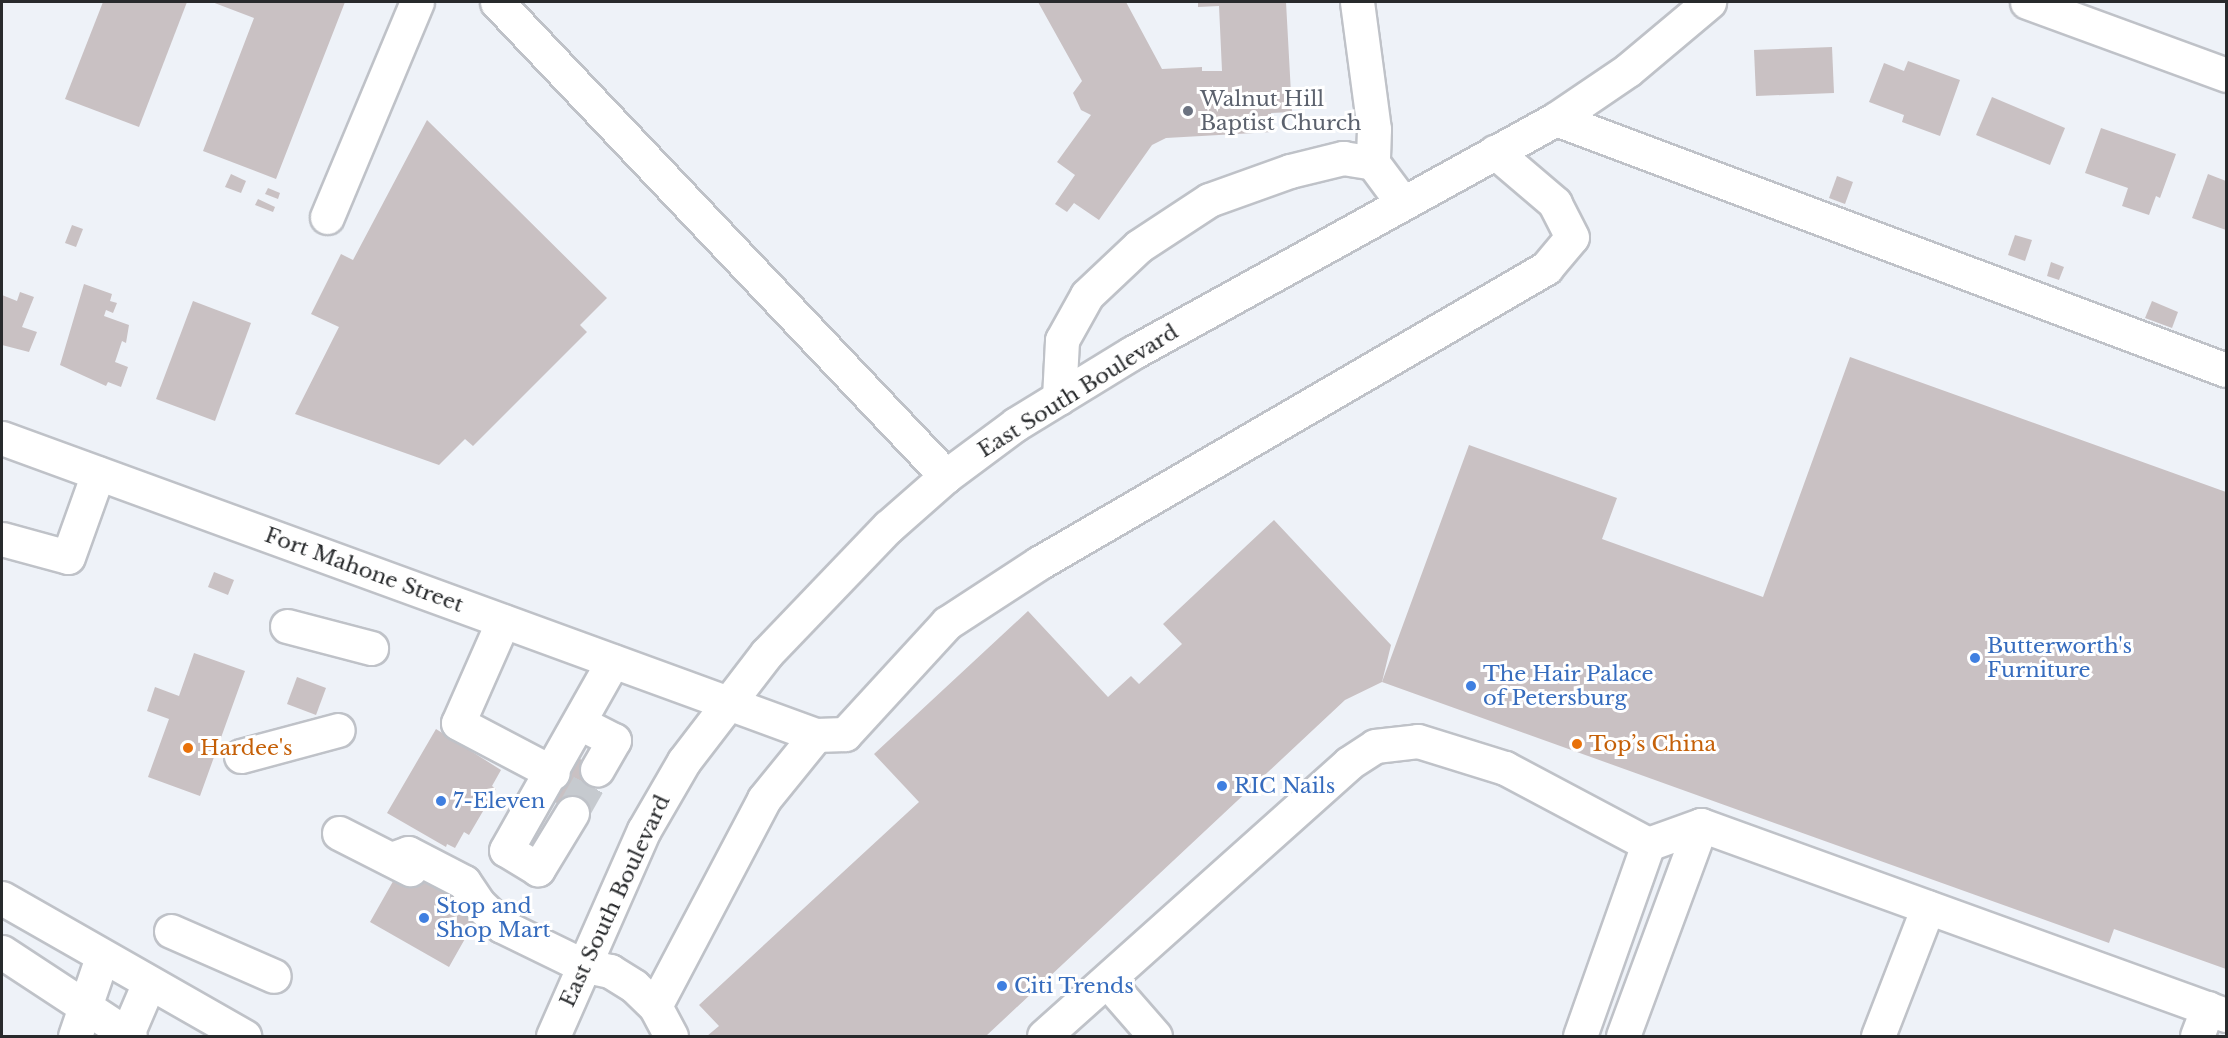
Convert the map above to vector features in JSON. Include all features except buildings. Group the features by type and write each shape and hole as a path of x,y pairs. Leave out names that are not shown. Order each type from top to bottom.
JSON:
{"street":[{"path":"327,217 417,2"},
{"path":"497,2 528,15 946,476"},
{"path":"1358,2 1374,129 1372,163 1402,202"},
{"name":"East South Boulevard","path":"553,1036 582,965 644,830 684,761 727,703 811,603 946,476 1059,398 1402,202 1556,119 1628,69 1709,2"},
{"path":"2027,2 2226,75"},
{"path":"1556,119 2226,370"},
{"path":"654,1006 764,799 816,735 845,734 947,623 1039,563 1546,268 1572,237 1555,203 1495,152"},
{"path":"1059,398 1062,340 1087,295 1139,246 1209,200 1290,171 1343,158 1372,163"},
{"name":"Fort Mahone Street","path":"2,438 816,735"},
{"path":"2,539 68,557 98,473"},
{"path":"503,621 458,723 553,773"},
{"path":"287,626 371,648"},
{"path":"572,813 538,870 506,850 553,773 613,661"},
{"path":"580,723 614,740 597,769"},
{"path":"241,756 338,730"},
{"path":"1044,1036 1349,763 1375,746 1393,742 1418,741 1505,768 1648,844 1701,825 1928,907 2211,1020"},
{"path":"1623,1036 1701,825"},
{"path":"339,833 478,903"},
{"path":"1580,1036 1648,844"},
{"path":"391,859 408,853 464,882 478,903 502,926 582,965 610,971 634,986 654,1006 671,1036"},
{"path":"2,898 148,985 244,1036"},
{"path":"1878,1036 1928,907"},
{"path":"171,931 274,976"},
{"path":"2,952 80,1023 128,1035 148,985"},
{"path":"80,1023 102,957"},
{"path":"1107,981 1155,1036"}],"tunnel":[{"path":"572,813 597,769"}],"place":[{"name":"Walnut Hill Baptist Church","path":"1188,111"},
{"name":"Butterworth's Furniture","path":"1975,658"},
{"name":"The Hair Palace of Petersburg","path":"1471,686"},
{"name":"Top’s China","path":"1577,744"},
{"name":"Hardee's","path":"188,748"},
{"name":"RIC Nails","path":"1222,786"},
{"name":"7-Eleven","path":"441,801"},
{"name":"Stop and Shop Mart","path":"424,918"},
{"name":"Citi Trends","path":"1002,986"}]}
